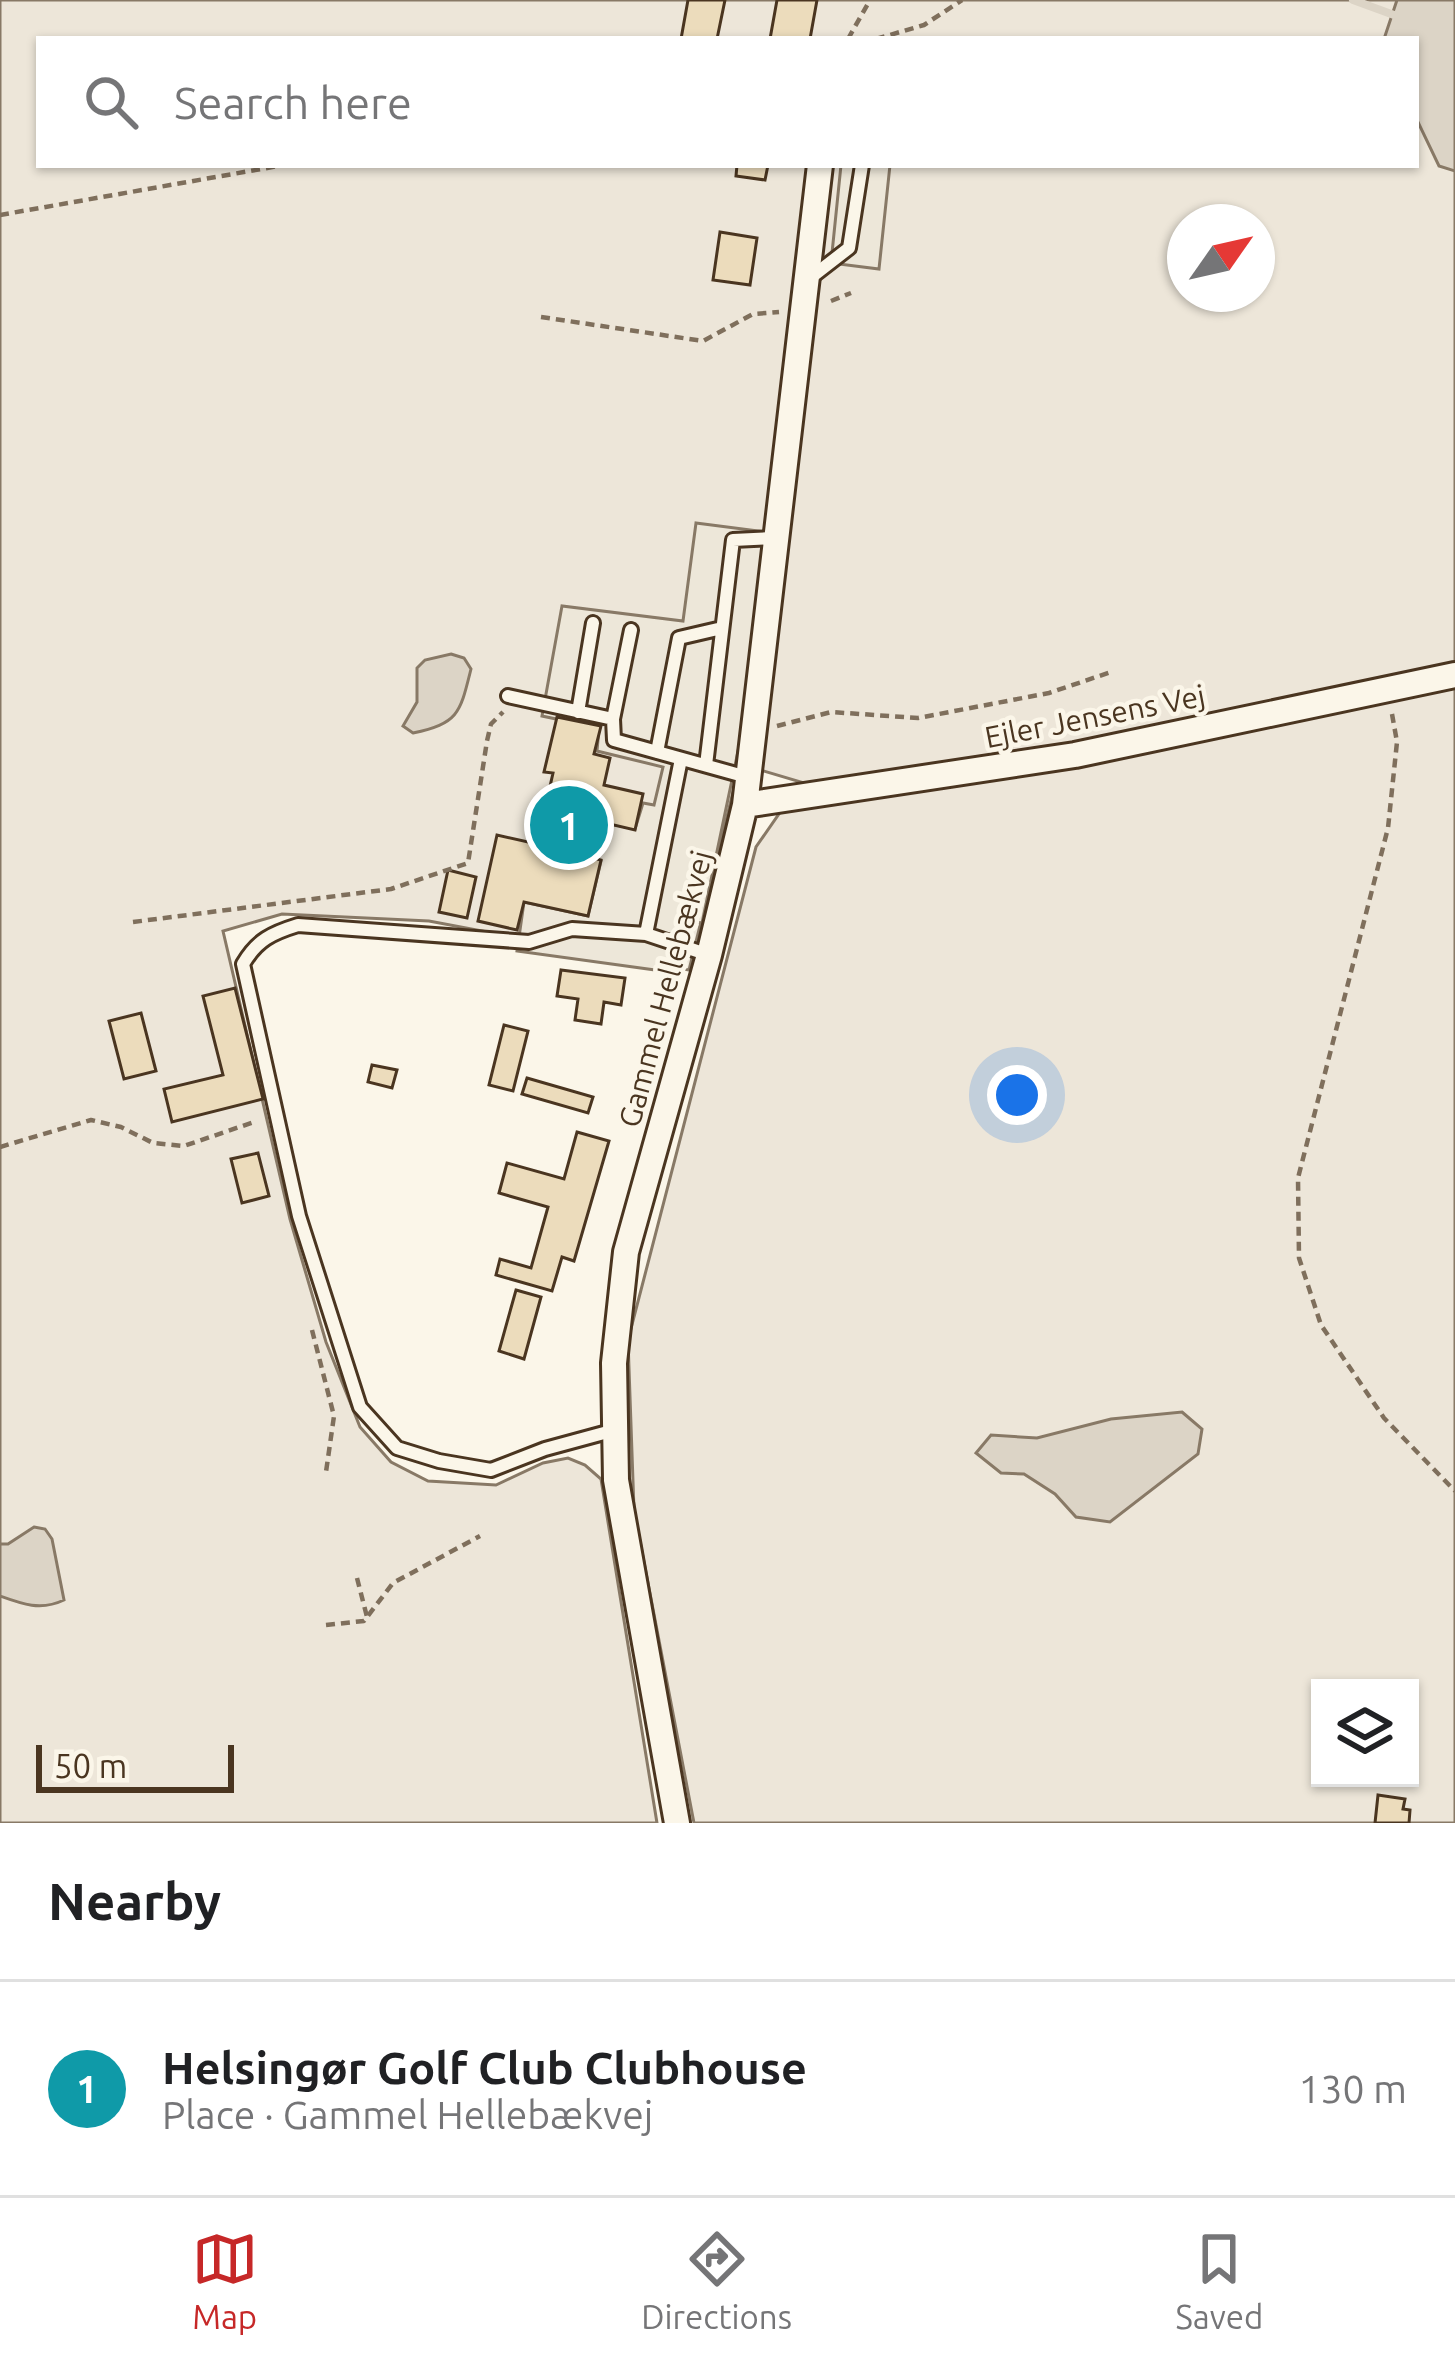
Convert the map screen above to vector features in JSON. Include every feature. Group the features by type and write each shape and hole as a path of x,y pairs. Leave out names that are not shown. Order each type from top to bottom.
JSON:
{"street":[{"name":"Gammel Hellebækvej","path":"677,1823 616,1480 614,1363 626,1252 709,955 745,805 820,168"},
{"name":"Ejler Jensens Vej","path":"745,805 1075,755 1455,675"}],"lane":[{"path":"809,279 849,248 862,168"},
{"path":"706,765 733,541 778,538"},
{"path":"578,712 593,623"},
{"path":"657,752 679,638 722,628"},
{"path":"631,630 613,719 614,740 748,777"},
{"path":"515,698 613,719"},
{"path":"646,934 681,759"},
{"path":"615,1430 491,1470 398,1448 360,1407 299,1216 244,964 253,948 270,934 298,925 530,942 572,929 646,934 709,955"}],"path":[{"path":"850,36 870,0"},
{"path":"887,36 924,26 962,0"},
{"path":"0,215 254,168"},
{"path":"541,317 703,341 753,314 806,309"},
{"path":"754,733 831,712 918,718 1048,693 1112,672"},
{"path":"1388,686 1397,742 1388,829 1298,1178 1299,1258 1321,1325 1384,1418 1455,1491"},
{"path":"134,922 391,890 468,862 491,724 515,698"},
{"path":"0,1147 91,1120 121,1127 153,1143 184,1146 277,1115"},
{"path":"326,1624 364,1621 393,1582 480,1537"},
{"path":"357,1578 367,1617"}],"shaded area":[{"path":"0,0 1455,0 1455,1823 694,1823 634,1510 628,1340 756,847 801,782 740,764 689,970 429,921 282,914 223,931 290,1219 326,1342 360,1427 391,1462 428,1481 496,1485 543,1463 568,1458 601,1479 657,1823 0,1823"},
{"path":"1397,0 1455,0 1455,171 1439,166 1419,124 1419,36 1385,36"},
{"path":"841,168 890,168 879,269 831,263"},
{"path":"696,523 766,532 741,737 702,923 682,920 677,973 517,951 524,902 588,916 601,861 589,857 597,821 635,829 643,803 654,805 663,767 597,751 599,728 542,716 562,606 683,621"},
{"path":"451,654 464,658 471,669 460,706 449,720 413,733 403,726 417,702 417,668 425,660"},
{"path":"1182,1412 1202,1429 1198,1454 1110,1522 1076,1517 1055,1494 1024,1474 1001,1473 976,1453 991,1435 1037,1438 1111,1419"},
{"path":"34,1527 45,1529 52,1539 64,1600 56,1603 32,1605 0,1596 0,1544"}],"building":[{"path":"688,0 725,0 718,36 682,36"},
{"path":"777,0 817,0 811,36 771,36"},
{"path":"737,168 767,168 765,180 736,176"},
{"path":"720,232 757,238 750,285 713,280"},
{"path":"557,717 601,726 594,754 610,758 604,785 643,794 635,830 597,821 589,857 601,860 588,916 524,902 517,930 478,921 497,835 537,844 553,773 544,772"},
{"path":"448,870 476,877 467,918 439,912"},
{"path":"561,970 625,978 621,1005 604,1002 601,1024 575,1020 578,999 557,996"},
{"path":"235,988 263,1099 172,1122 164,1089 223,1075 203,996"},
{"path":"141,1013 156,1071 124,1079 109,1021"},
{"path":"504,1025 528,1031 513,1091 489,1085"},
{"path":"372,1065 397,1070 392,1088 368,1082"},
{"path":"527,1078 593,1097 588,1113 522,1094"},
{"path":"577,1132 609,1141 574,1261 562,1257 552,1291 496,1275 500,1259 531,1268 548,1207 499,1193 507,1163 564,1179"},
{"path":"258,1153 269,1196 242,1203 231,1159"},
{"path":"516,1290 541,1297 524,1359 499,1351"},
{"path":"1378,1795 1405,1799 1403,1809 1410,1810 1409,1823 1375,1823"}],"waterway":[{"path":"1353,0 1394,15"}],"place":[{"name":"Helsingør Golf Club Clubhouse","path":"569,825"}]}
